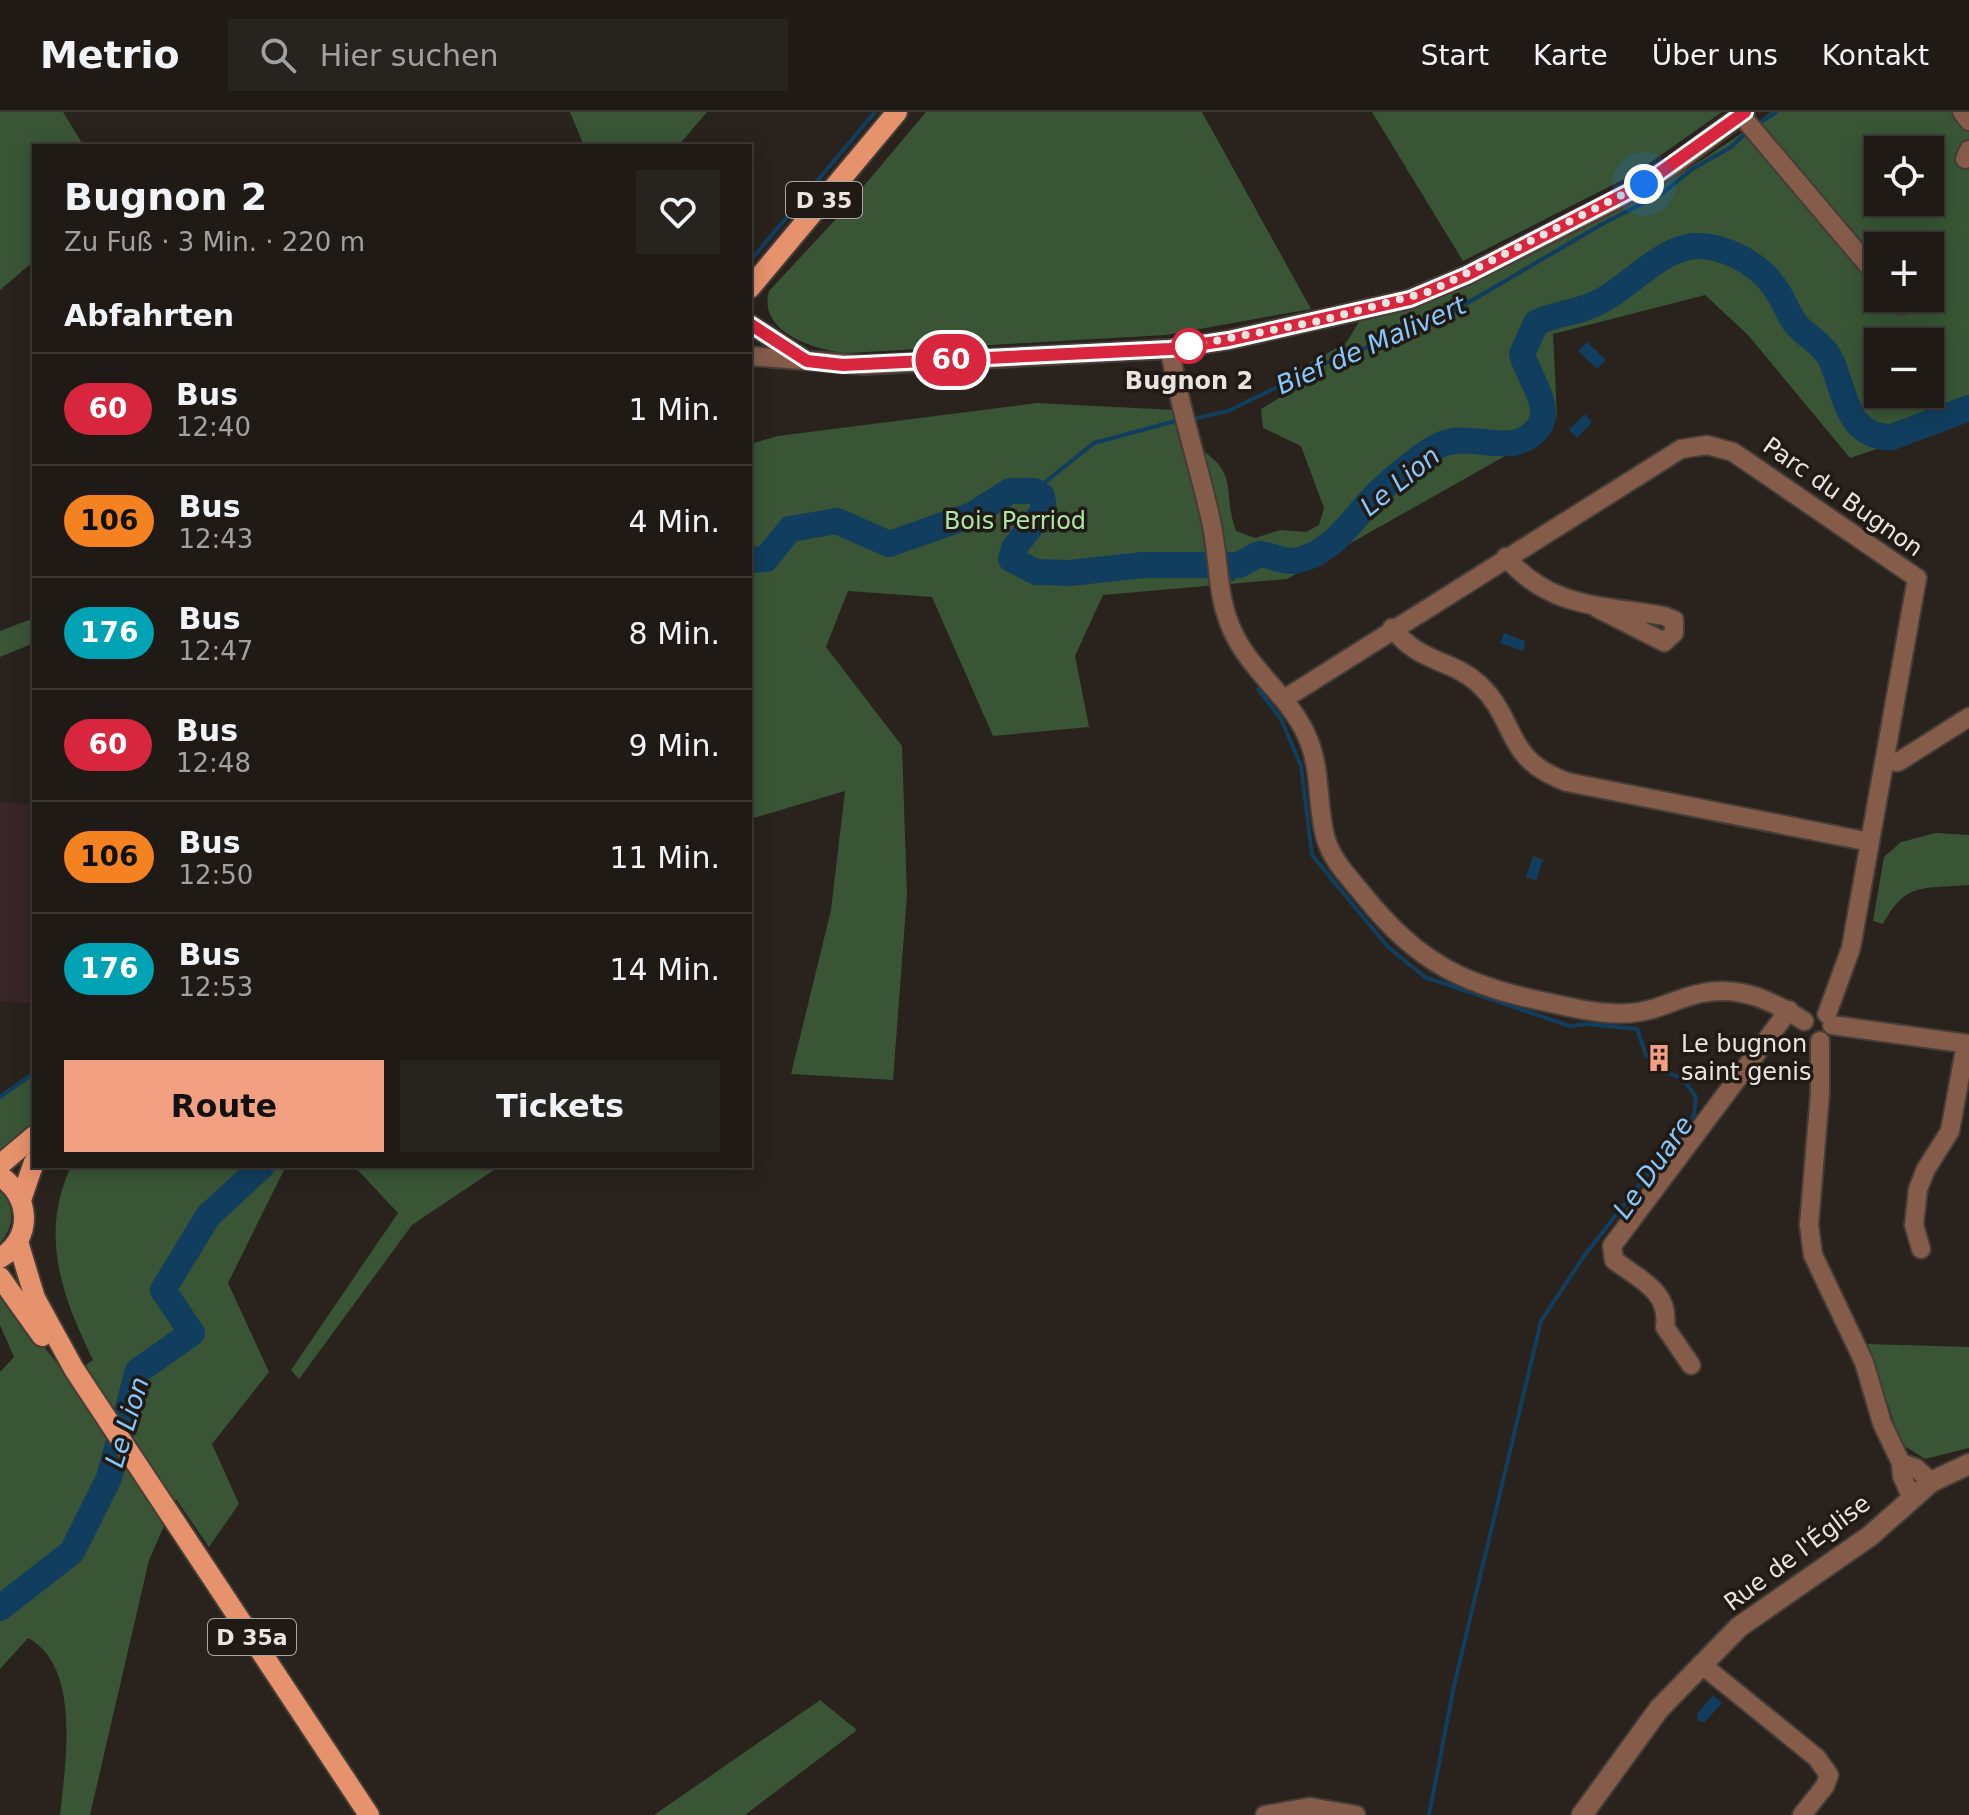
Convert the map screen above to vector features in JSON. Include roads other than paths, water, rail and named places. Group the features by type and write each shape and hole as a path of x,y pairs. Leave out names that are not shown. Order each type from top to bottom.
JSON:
{"main road":[{"name":"D 35","path":"752,286 897,112"},
{"path":"0,1165 32,1138"},
{"path":"21,1200 32,1168"},
{"path":"0,1176 14,1188 21,1200 25,1221 18,1242 0,1258"},
{"name":"D 35a","path":"18,1242 35,1298 74,1369 369,1815"},
{"name":"D 35a","path":"0,1277 46,1342 74,1369"}],"street":[{"path":"1962,112 1969,121"},
{"path":"752,356 864,365 1170,349 1310,323 1431,291 1644,184 1748,121 1864,260"},
{"path":"752,325 807,361"},
{"path":"1170,349 1215,546 1217,583 1236,638 1251,662 1284,699 1309,741 1317,767 1325,837 1336,861 1393,927 1434,964 1511,994 1582,1010 1636,1013 1702,993 1746,992 1796,1016 1807,1035 1820,1041 1820,1093 1809,1225 1813,1255 1864,1362 1882,1423 1901,1463 1902,1476 1911,1496"},
{"name":"Parc du Bugnon","path":"1284,699 1392,628 1681,449 1707,445 1733,452 1917,578 1851,948 1827,1038 1820,1041"},
{"path":"1506,557 1525,580 1597,608"},
{"path":"1392,628 1408,648 1460,671 1479,685 1520,753 1548,775 1567,782 1870,842"},
{"path":"1886,761 1898,762 1969,717"},
{"path":"1691,1365 1665,1327 1667,1309 1661,1297 1614,1260 1612,1246 1796,1016 1814,1012 1830,1020 1967,1044 1950,1131 1926,1169 1918,1189 1914,1225 1921,1249"},
{"path":"1901,1463 1916,1468 1931,1482"},
{"name":"Rue de l'Église","path":"1582,1815 1641,1731 1701,1664 1761,1610 1870,1536 1911,1496 1931,1482 1969,1464"},
{"path":"1701,1664 1817,1758 1829,1775 1825,1786 1802,1815"},
{"path":"1265,1815 1310,1807 1356,1815"}],"water":[{"path":"1587,342 1606,360 1597,369 1578,351"},
{"path":"1585,414 1592,422 1577,438 1569,430"},
{"path":"1504,633 1525,641 1524,651 1500,643"},
{"path":"1533,856 1543,860 1536,881 1526,877"},
{"path":"1713,1695 1722,1703 1705,1722 1698,1721 1697,1714"}],"waterway":[{"path":"752,259 875,112"},
{"name":"Bief de Malivert","path":"1755,126 1776,112"},
{"name":"Bief de Malivert","path":"1192,419 1228,411 1326,363 1435,322 1604,223 1663,193 1691,170 1731,147 1748,131"},
{"name":"Le Lion","path":"752,560 766,559 790,529 837,521 889,544 972,515 1010,491 1034,491 1042,496 1044,510 1014,548 1011,559 1036,572 1070,573 1143,565 1239,565 1259,554 1290,561 1307,558 1329,545 1387,485 1440,445 1452,441 1516,442 1528,437 1538,428 1543,411 1522,354 1536,323 1599,302 1664,257 1688,247 1723,250 1736,255 1767,277 1795,323 1827,353 1849,410 1865,430 1892,437 1969,408"},
{"name":"Bief de Malivert","path":"1034,491 1094,443 1179,420"},
{"path":"1233,579 1239,565"},
{"name":"Le Duare","path":"1258,689 1281,719 1301,766 1312,855 1388,947 1425,977 1570,1026 1586,1024 1637,1029 1646,1055 1659,1069 1683,1079 1696,1097 1694,1115 1584,1256 1541,1321 1454,1686 1429,1815"},
{"path":"0,1097 32,1074"},
{"name":"Le Lion","path":"0,1608 72,1552 109,1478 138,1371 192,1333 163,1290 208,1216 260,1168"}],"place":[{"name":"Bugnon 2","path":"1189,346"},
{"name":"Le bugnon saint genis","path":"1659,1058"}],"park label":[{"name":"Bois Perriod","path":"1015,521"}]}
